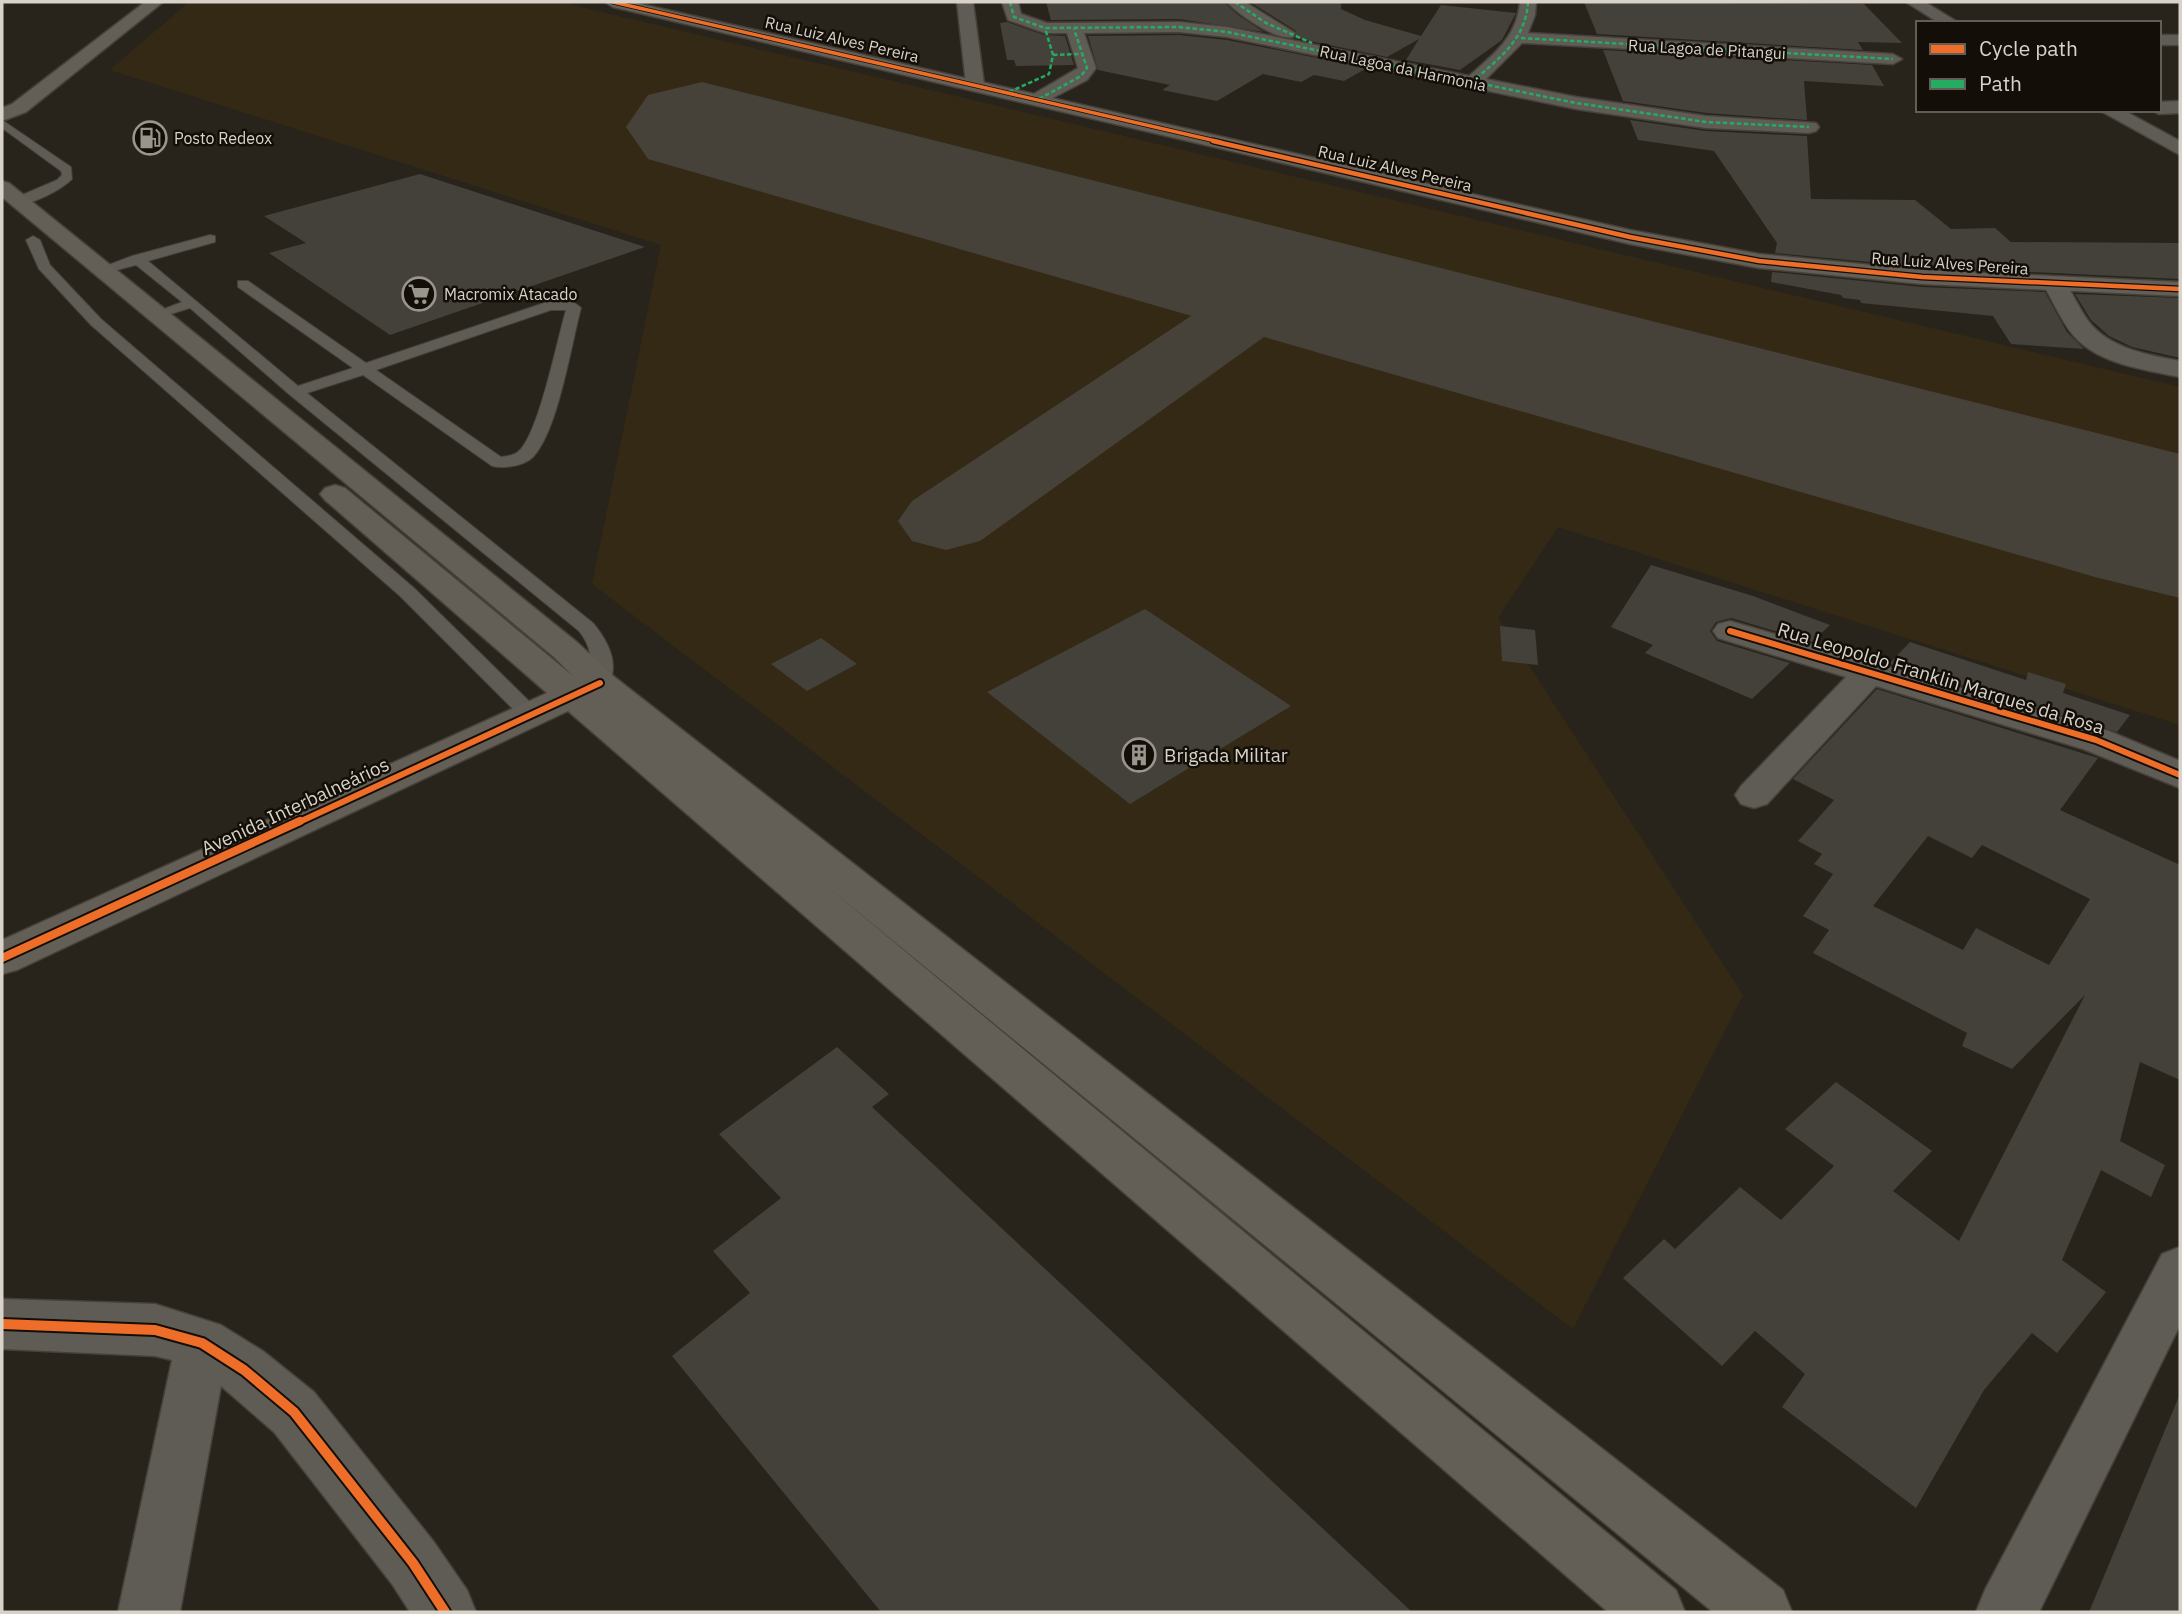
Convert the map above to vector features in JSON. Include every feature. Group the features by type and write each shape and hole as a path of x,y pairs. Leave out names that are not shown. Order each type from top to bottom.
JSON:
{"main road":[{"path":"2,116 19,108 155,2"},
{"name":"Rua Luiz Alves Pereira","path":"613,2 1630,237 1746,258 1922,277 2180,289"},
{"path":"8,200 33,240 588,689 1761,1612"},
{"path":"8,200 119,264 175,309 566,650 588,689 1654,1612"},
{"name":"Avenida Interbalneários","path":"2,958 588,689"}],"street":[{"path":"965,2 975,84"},
{"name":"Rua Lagoa da Harmonia","path":"1010,2 1014,17 1045,28 1179,27 1227,32 1576,103 1706,122 1809,128"},
{"path":"1235,2 1266,23 1345,56"},
{"path":"1471,83 1521,38 1529,12 1528,2"},
{"path":"1914,2 1947,21"},
{"path":"1227,32 1266,23"},
{"path":"1045,28 1053,55 1049,74"},
{"path":"1039,99 1081,76 1087,68 1074,29"},
{"name":"Rua Lagoa de Pitangui","path":"1521,38 1892,59"},
{"path":"2161,40 2180,40"},
{"path":"1053,55 1082,54"},
{"path":"1009,92 1049,74 1081,76"},
{"path":"2161,108 2180,107"},
{"path":"2112,112 2180,149"},
{"path":"2055,284 2084,333 2110,349 2180,369"},
{"name":"Rua Leopoldo Franklin Marques da Rosa","path":"1730,631 2096,740 2180,775"},
{"path":"1754,795 1869,673"},
{"path":"2007,1612 2180,1271"},
{"path":"2,1324 155,1330 202,1343 244,1370 294,1412 413,1563 445,1612"},
{"path":"149,1612 202,1343"}],"lane":[{"path":"2,123 67,170 68,176 61,183 8,200"},
{"path":"119,264 210,239"},
{"path":"33,240 44,266 96,322 407,592 531,715"},
{"path":"243,284 363,369 498,462 513,461 529,451 539,428 573,308 562,304 549,306 363,369 296,392"},
{"path":"175,309 296,392 586,627 601,645 605,662 588,689"}],"shaded area":[{"path":"189,2 560,2 2180,387 2180,725 1558,527 1498,618 1743,995 1573,1329 592,584 661,245 110,70"}],"building":[{"path":"1046,2 1224,2 1264,32 1179,19 1051,20"},
{"path":"1250,2 1341,2 1341,9 1365,20 1421,36 1441,5 1516,13 1502,40 1460,70 1406,60 1419,39 1387,57 1295,38 1296,31"},
{"path":"1584,2 1864,4 1902,43 1858,42 1863,50 1597,34"},
{"path":"1007,22 1044,35 1065,36 1074,65 1016,66 1014,60 1007,60 1000,23"},
{"path":"1179,35 1227,40 1367,68 1344,81 1314,75 1301,82 1263,74 1217,101 1162,90 1170,85 1098,70 1088,36"},
{"path":"1603,50 1872,65 1884,86 1804,81 1807,120 1706,113 1623,101"},
{"path":"1630,120 1706,131 1807,136 1811,199 1915,200 1951,229 1995,228 2011,242 2180,243 2180,279 1922,267 1775,253 1777,243 1714,151 1638,140"},
{"name":"Macromix Atacado","path":"420,174 645,247 390,335 269,253 306,243 264,216"},
{"path":"1772,272 1922,287 2045,292 2067,332 2084,349 2011,344 1993,316 1861,303 1860,300 1843,298 1841,295 1771,282"},
{"path":"2075,294 2180,298 2180,358 2132,347 2109,336 2091,320"},
{"path":"1651,565 1753,596 1830,625 1812,642 1731,618 1716,622 1710,631 1717,641 1790,663 1752,699 1645,653 1653,645 1611,627"},
{"name":"Brigada Militar","path":"1145,609 1291,706 1130,804 987,692"},
{"path":"1500,626 1535,630 1538,665 1502,661"},
{"path":"821,638 857,664 807,691 771,664"},
{"path":"1910,642 2026,680 2028,672 2066,684 2063,693 2130,715 2117,732 1889,664"},
{"path":"1877,689 2098,758 2060,810 2180,865 2180,1080 2140,1062 2120,1141 2165,1165 2151,1197 2101,1170 2062,1260 2106,1292 2057,1353 2032,1333 1984,1390 1916,1508 1782,1407 1805,1374 1755,1331 1722,1366 1623,1278 1664,1239 1675,1249 1740,1187 1781,1220 1834,1166 1785,1129 1836,1082 1932,1151 1893,1191 1959,1241 2085,995 2012,1069 1962,1046 1967,1033 1813,953 1829,930 1803,916 1833,874 1814,864 1822,854 1798,841 1834,800 1793,779","holes":["1928,836 1972,858 1982,845 2090,899 2049,965 1976,928 1963,950 1873,906"]},
{"path":"837,1047 889,1094 872,1107 1412,1612 881,1612 672,1356 750,1293 713,1251 781,1198 719,1134"},
{"path":"2180,1394 2180,1612 2089,1612"}],"taxiway":[{"path":"946,521 1288,285"}],"runway":[{"path":"702,127 2180,526"}],"marked path":[{"path":"1010,2 1014,17 1045,28 1179,27 1227,32 1576,103 1706,122 1809,127"},
{"path":"1235,2 1266,23 1312,43"},
{"path":"1471,83 1510,48 1523,27 1528,2"},
{"path":"1009,92 1049,74 1053,55 1045,28"},
{"path":"1039,99 1081,76 1087,68 1074,29"},
{"path":"1521,38 1893,59"},
{"path":"1053,55 1082,54"}],"cycle path":[{"path":"613,2 1630,237 1759,261 1922,277 2180,289"},
{"path":"1730,631 2096,740 2180,775"},
{"path":"2,958 600,683"},
{"path":"2,1324 155,1330 202,1343 244,1370 294,1412 413,1563 445,1612"}],"place":[{"name":"Posto Redeox","path":"150,138"},
{"name":"Macromix Atacado","path":"419,294"},
{"name":"Brigada Militar","path":"1139,755"}]}
